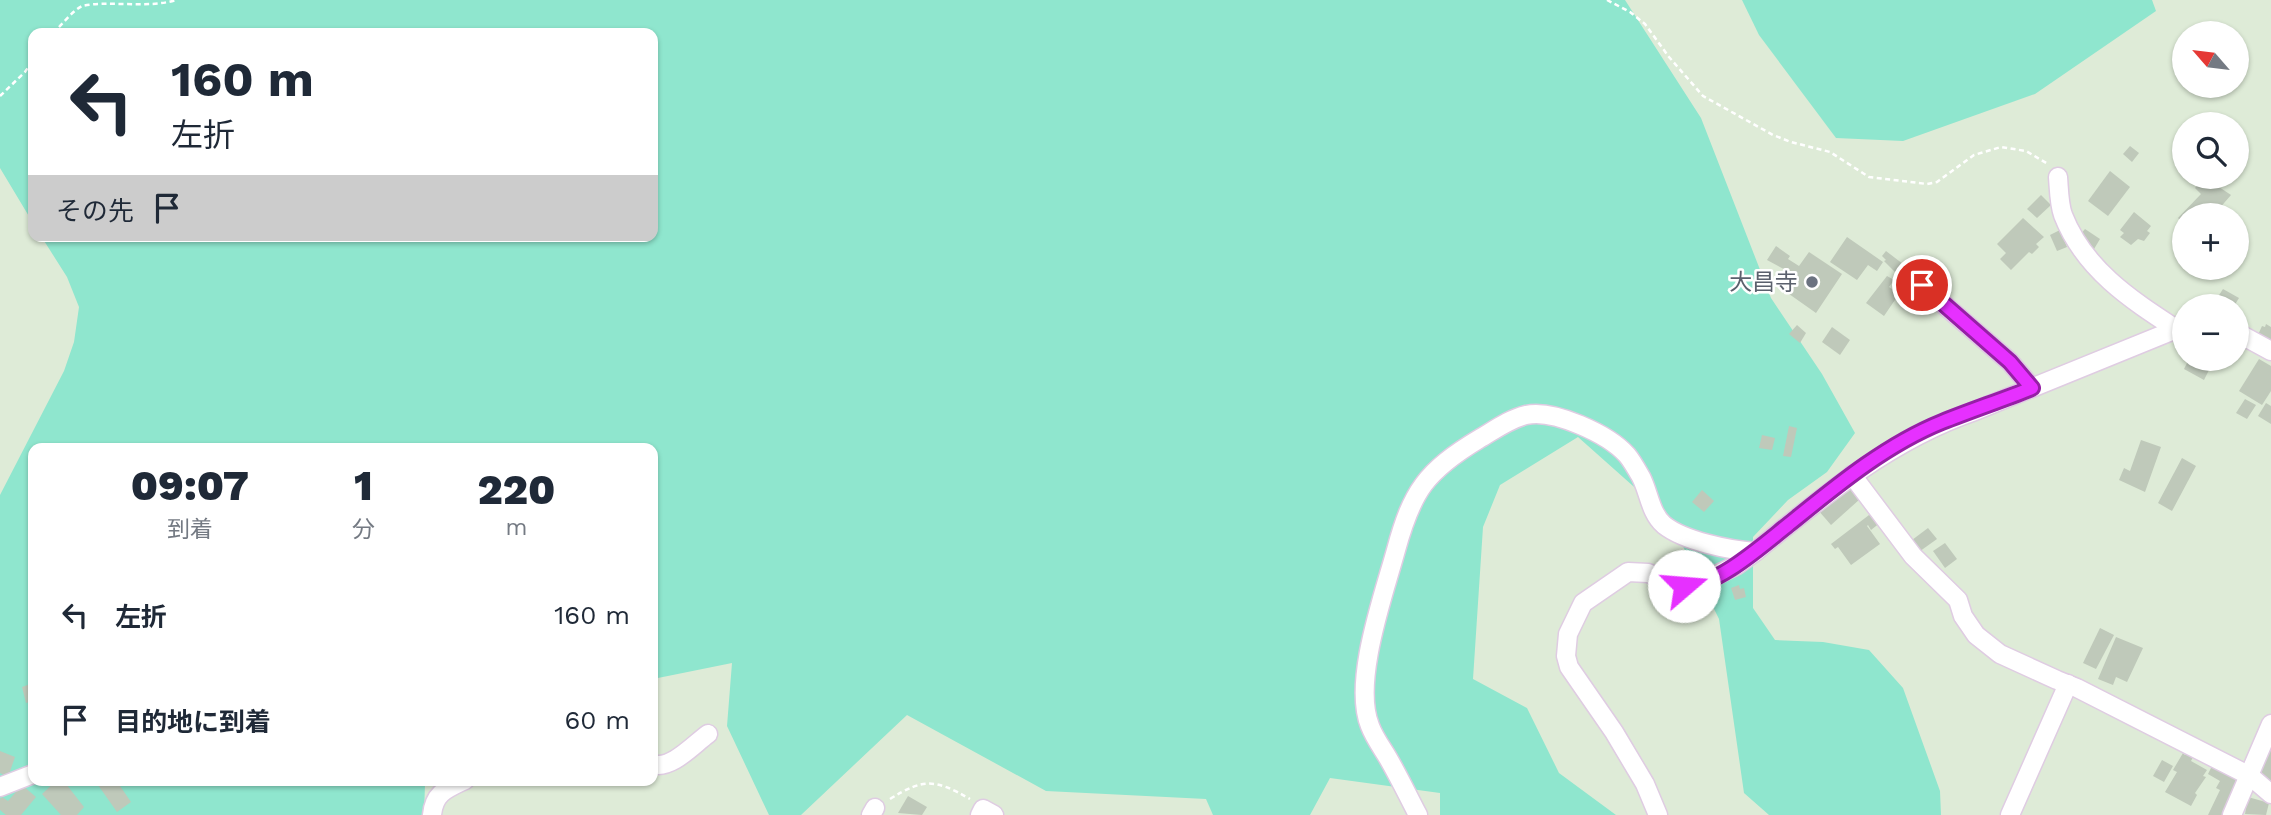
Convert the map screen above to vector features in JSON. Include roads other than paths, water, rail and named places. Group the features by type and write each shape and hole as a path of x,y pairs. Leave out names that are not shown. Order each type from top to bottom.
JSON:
{"street":[{"path":"2058,177 2063,213 2078,243 2102,275 2130,298 2172,322"},
{"path":"1911,276 2010,362 2032,388"},
{"path":"1658,815 1645,784 1614,732 1569,667 1566,656 1568,634 1588,597 1628,572 1648,573 1675,584 1692,587 1737,565 1852,475 1911,438 1942,422 2172,330"},
{"path":"2249,339 2271,351"},
{"path":"1418,815 1370,726 1364,690 1378,605 1404,517 1415,494 1429,476 1460,451 1511,420 1527,414 1545,415 1573,423 1601,434 1627,455 1643,481 1649,501 1662,524 1682,535 1719,547 1755,552"},
{"path":"1852,475 1913,556 1958,600 1963,616 1976,635 2000,653 2250,776 2271,793"},
{"path":"2010,815 2067,684"},
{"path":"2232,815 2271,724"},
{"path":"658,766 669,763 708,734"},
{"path":"0,787 28,776"},
{"path":"432,815 433,805 440,792 452,786"}],"place":[{"name":"大昌寺","path":"1812,282"}]}
